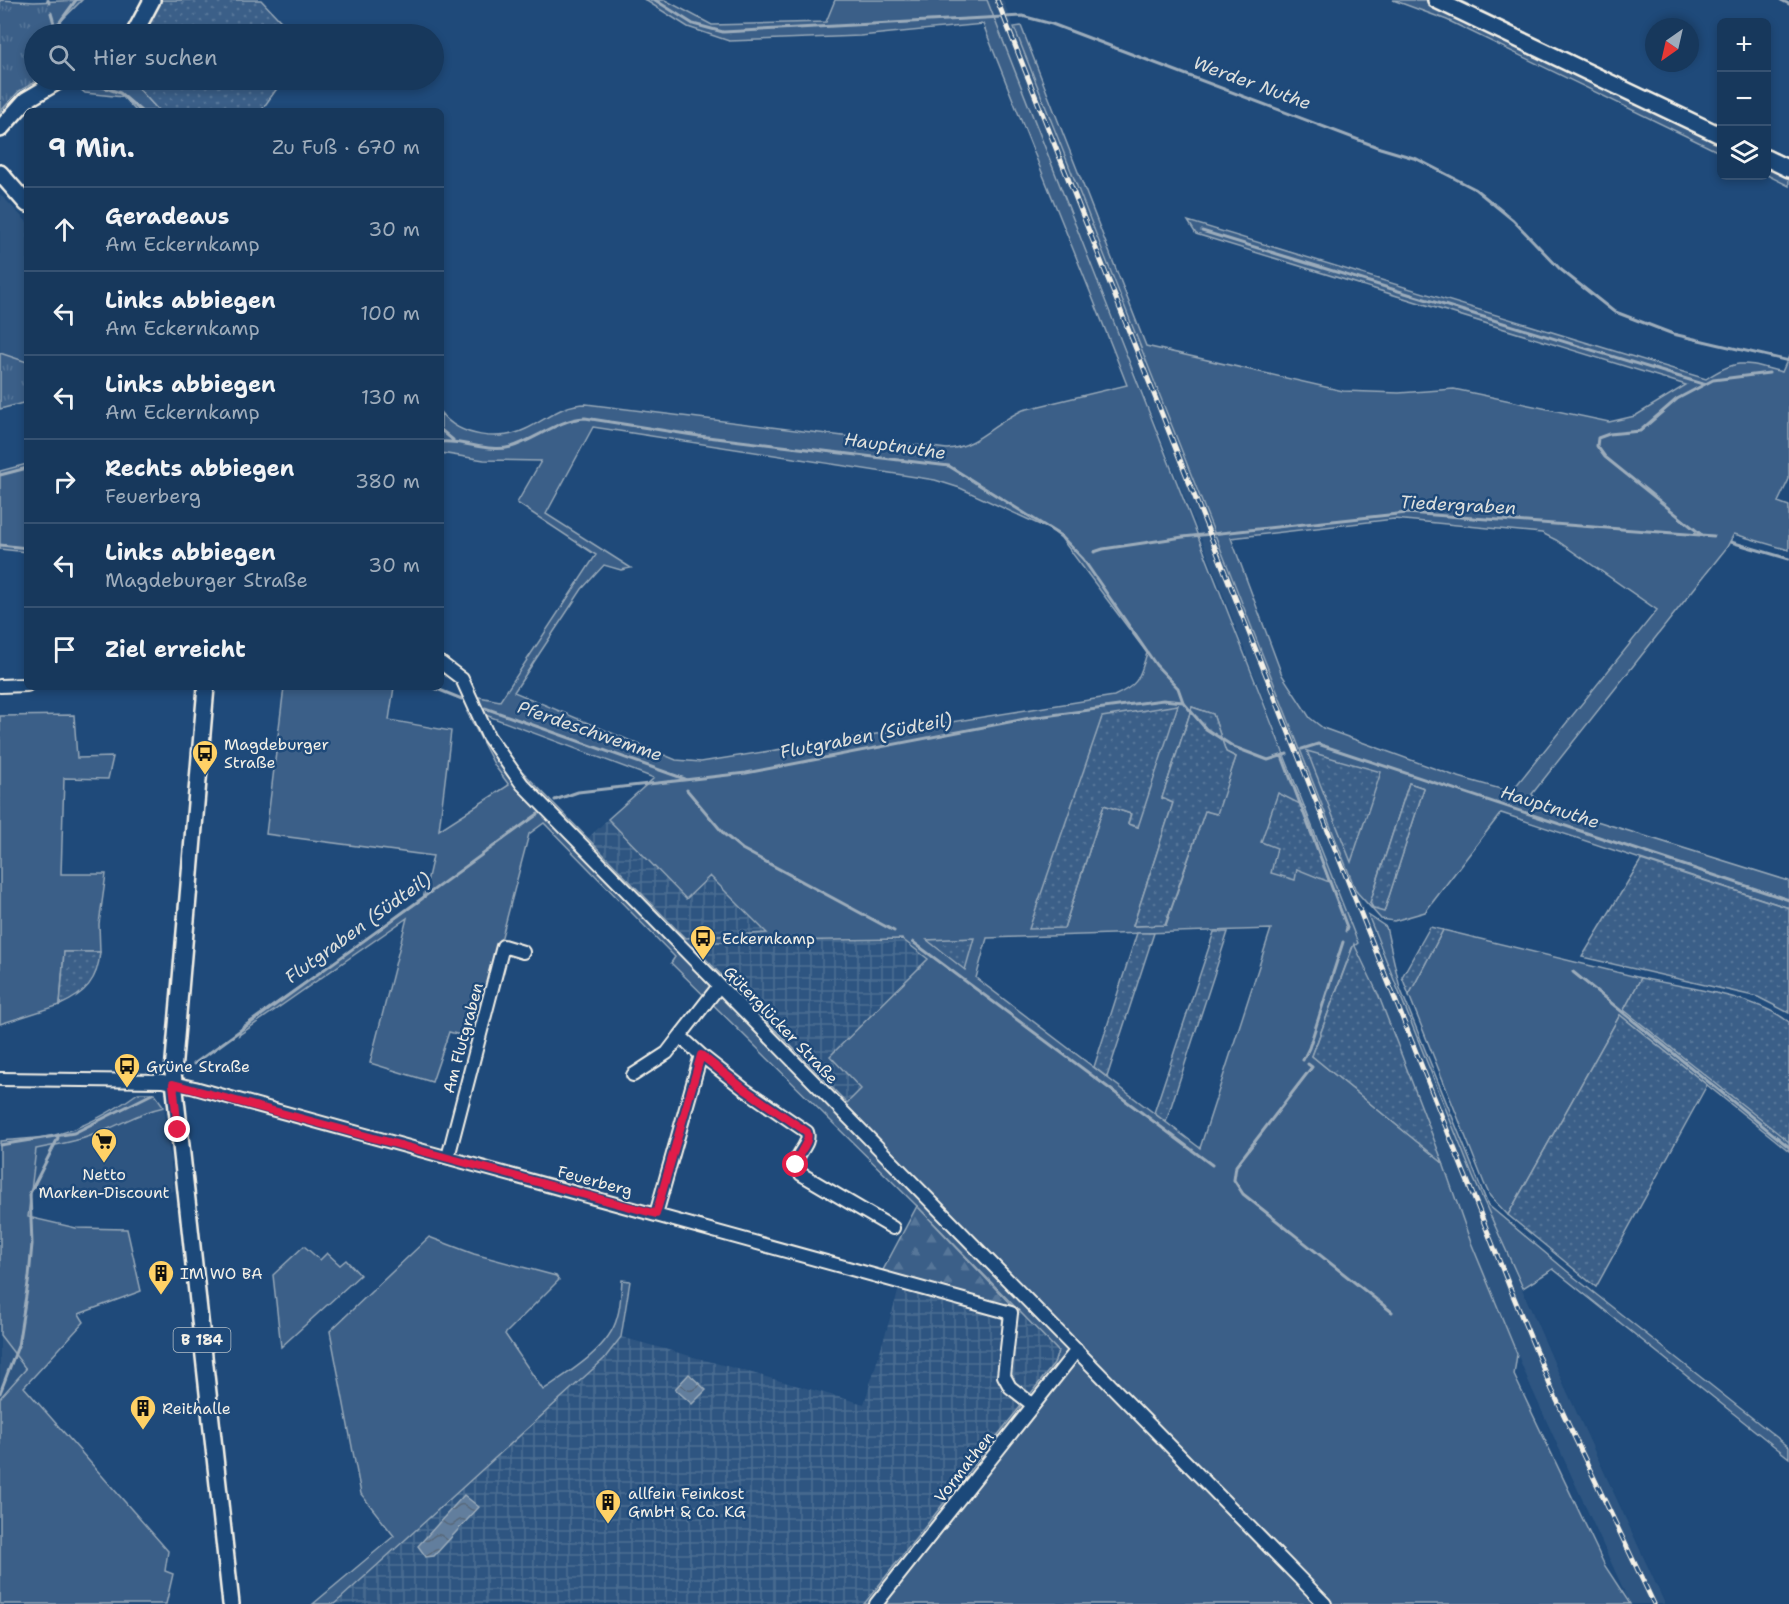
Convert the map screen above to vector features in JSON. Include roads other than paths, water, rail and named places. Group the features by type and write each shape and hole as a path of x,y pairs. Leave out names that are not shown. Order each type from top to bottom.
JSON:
{"main road":[{"path":"139,24 152,0"},
{"path":"1436,0 1717,134"},
{"path":"0,129 26,100 43,90"},
{"path":"1771,160 1789,169"},
{"path":"0,173 24,201"},
{"name":"B 184","path":"204,690 174,1038 173,1084 231,1604"}],"street":[{"name":"Güterglücker Straße","path":"444,665 462,679 481,722 522,784 1325,1604"},
{"path":"0,686 24,685"},
{"name":"Am Flutgraben","path":"448,1157 503,946 523,952"},
{"path":"633,1075 667,1053 719,986"},
{"path":"680,1036 744,1089 807,1132 808,1141 796,1160 797,1169 801,1174 893,1228"},
{"path":"656,1214 701,1055"},
{"path":"0,1079 164,1081 173,1084"},
{"name":"Feuerberg","path":"173,1084 448,1157 1011,1313 1004,1376 1010,1387 1033,1405"},
{"name":"Vormathen","path":"876,1604 1077,1350"}],"water":[{"path":"689,1374 706,1390 692,1404 675,1389"},
{"path":"464,1495 479,1507 434,1556 426,1557 418,1546"}],"waterway":[{"path":"58,24 76,0"},
{"name":"Werder Nuthe","path":"655,0 693,24 723,32 1022,16 1052,24 1380,148 1417,159 1475,189 1513,220 1560,269 1613,311 1673,334 1789,361"},
{"path":"1781,0 1789,4"},
{"path":"51,13 54,24"},
{"path":"111,90 120,93 138,108"},
{"path":"1202,231 1703,384"},
{"path":"1703,536 1605,457 1597,446 1598,438 1609,434 1640,431 1677,399 1713,380 1769,373"},
{"name":"Hauptnuthe","path":"444,442 485,448 511,447 566,422 585,418 699,436 949,466 1061,536 1083,559 1156,665 1178,688 1183,702 1206,729 1234,747 1268,760 1287,754"},
{"path":"444,432 453,440"},
{"path":"0,475 24,469"},
{"name":"Tiedergraben","path":"1094,552 1183,537 1407,513 1714,536"},
{"name":"Tiedergraben","path":"1731,542 1789,559"},
{"path":"0,545 24,548"},
{"path":"440,690 462,699"},
{"name":"Flutgraben (Südteil)","path":"555,800 578,792 746,773 1030,718 1163,700 1183,702"},
{"name":"Pferdeschwemme","path":"485,708 685,779"},
{"name":"Hauptnuthe","path":"1302,749 1318,744 1789,900"},
{"path":"1282,756 1347,927 1346,931"},
{"path":"687,790 724,834 742,849 894,931"},
{"name":"Flutgraben (Südteil)","path":"194,1064 538,814"},
{"path":"913,942 1212,1165"},
{"path":"1303,1060 1309,1048 1343,942"},
{"path":"1573,972 1789,1147"},
{"path":"1308,1064 1312,1067 1236,1166 1234,1180 1243,1194 1392,1312"},
{"name":"Flutgraben (Südteil)","path":"0,1145 74,1133 152,1094"},
{"path":"0,1393 18,1346 29,1277 32,1244 30,1193 58,1138"}],"railway":[{"path":"997,0 1510,1288 1552,1390 1654,1604"}],"place":[{"name":"Magdeburger Straße","path":"205,776"},
{"name":"Eckernkamp","path":"703,961"},
{"name":"Grüne Straße","path":"127,1089"},
{"name":"Netto Marken-Discount","path":"104,1164"},
{"name":"IM WO BA","path":"161,1296"},
{"name":"Reithalle","path":"143,1431"},
{"name":"allfein Feinkost GmbH & Co. KG","path":"608,1525"}]}
